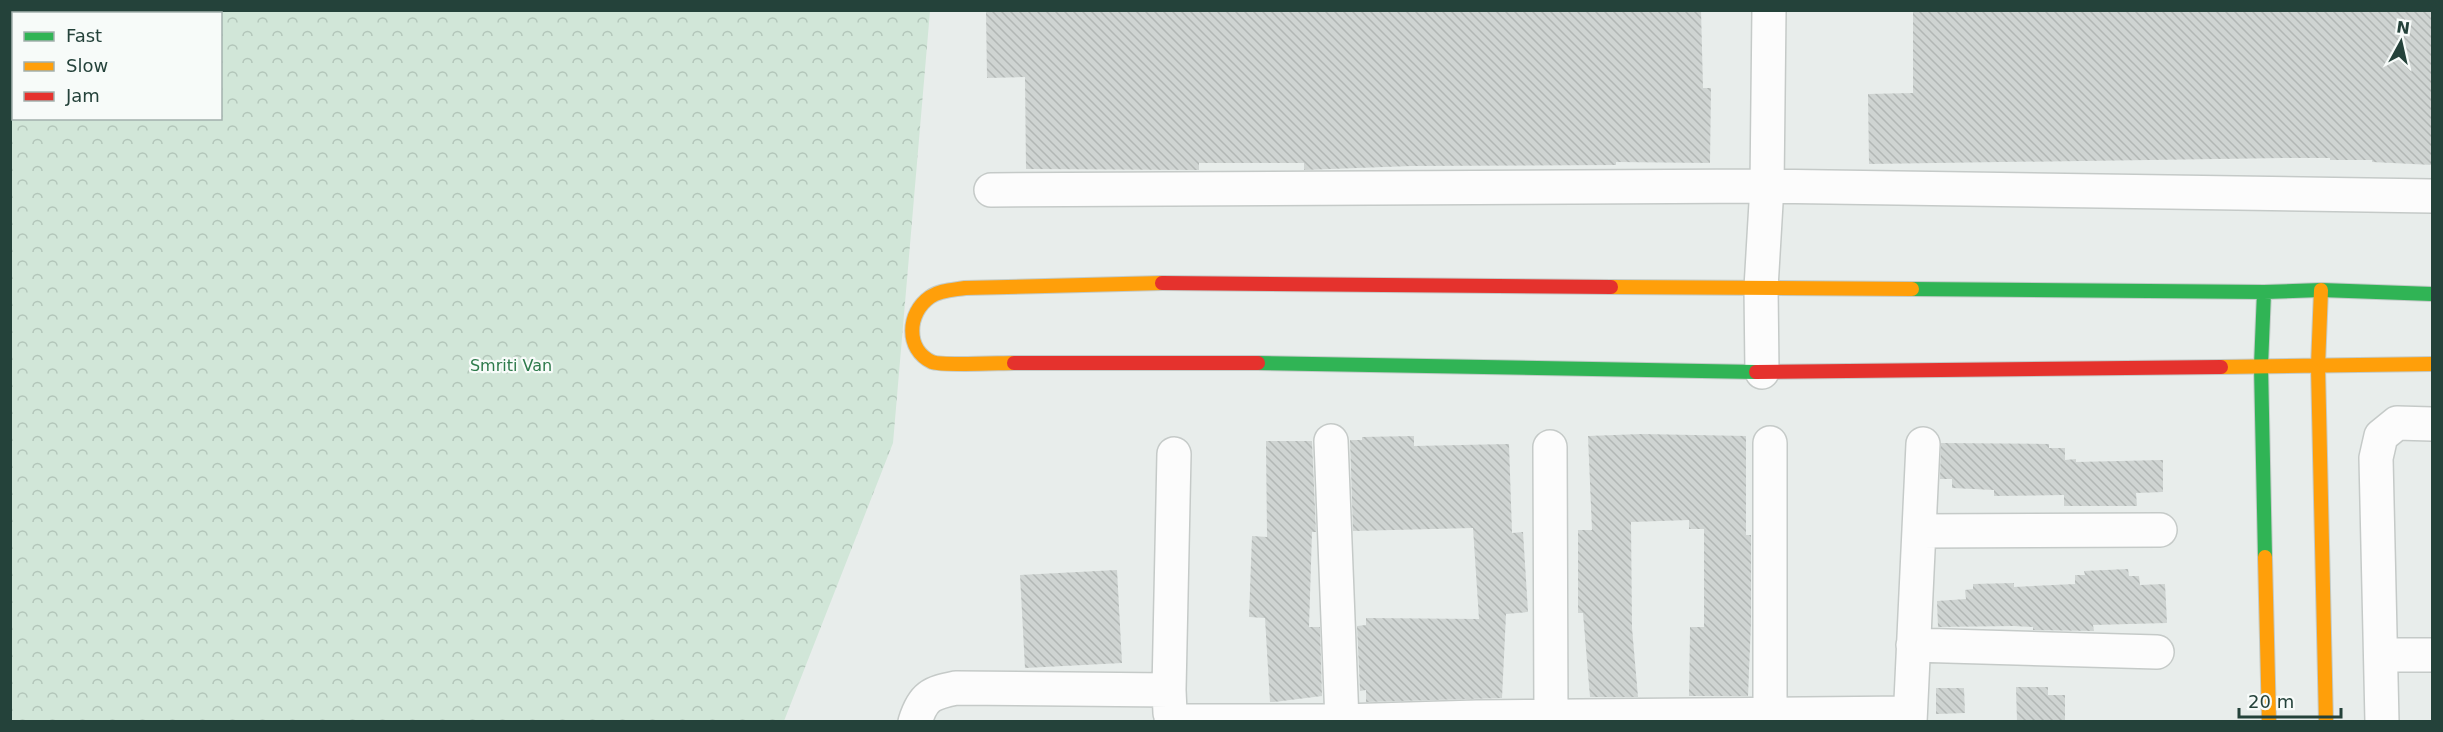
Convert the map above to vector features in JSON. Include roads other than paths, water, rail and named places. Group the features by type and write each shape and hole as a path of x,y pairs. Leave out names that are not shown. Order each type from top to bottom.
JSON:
{"street":[{"path":"1762,372 1761,288 1767,186 1769,10"},
{"path":"991,190 1767,186 2433,196"},
{"path":"2433,294 2320,290 2264,292 1156,283 965,288 937,292 922,301 913,321 912,341 921,355 934,363 1175,362 1762,372 2433,364"},
{"path":"2320,290 2318,366 2326,722"},
{"path":"2264,292 2261,366 2269,722"},
{"path":"2382,722 2376,458 2380,436 2397,423 2433,424"},
{"path":"1331,441 1342,721"},
{"path":"1770,443 1770,714"},
{"path":"915,722 922,702 935,692 956,688 1170,711 1342,721 1770,714 1910,717 1923,444"},
{"path":"1550,447 1551,717"},
{"path":"1170,711 1174,454"},
{"path":"1919,531 2160,530"},
{"path":"1913,645 2157,652"},
{"path":"2381,655 2433,655"}],"park label":[{"name":"Smriti Van","path":"511,365"}]}
